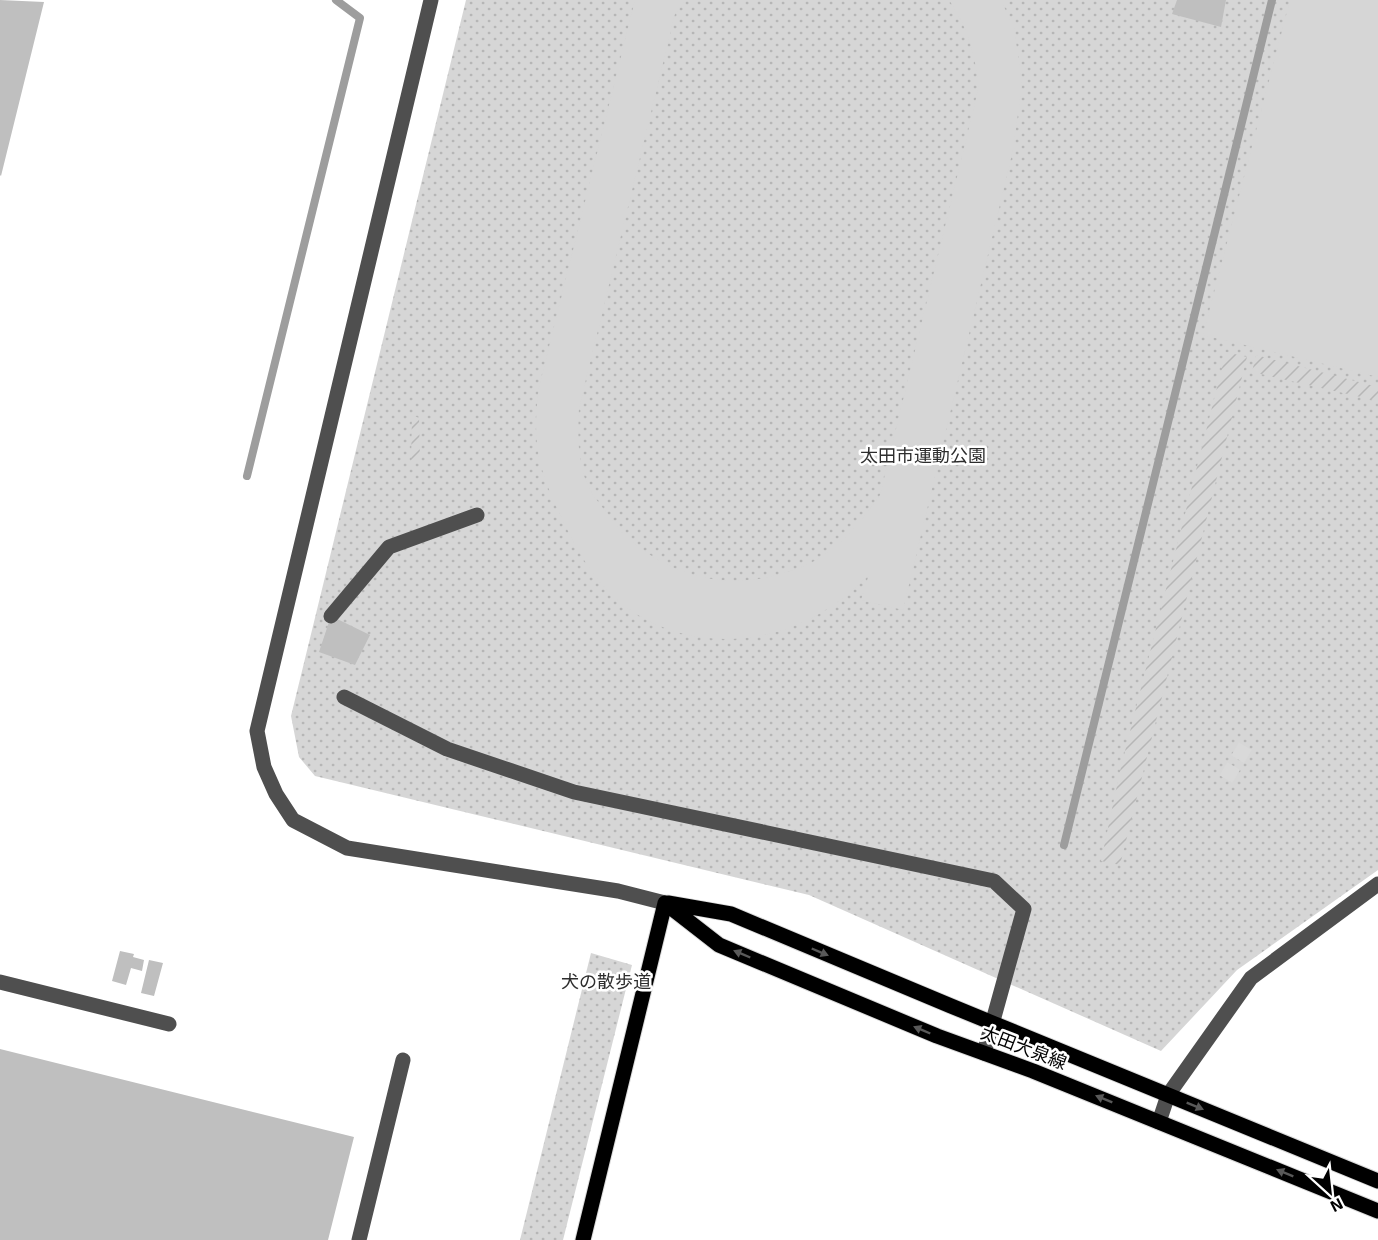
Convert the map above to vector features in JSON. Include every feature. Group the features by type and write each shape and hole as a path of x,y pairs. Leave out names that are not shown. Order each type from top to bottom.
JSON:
{"main road":[{"name":"太田大泉線","path":"665,903 731,914 1378,1181"},
{"name":"太田大泉線","path":"665,903 719,945 937,1036 1034,1071 1378,1211"},
{"path":"583,1240 665,903"}],"street":[{"path":"431,0 257,731 264,767 276,794 293,820 347,848 618,891 665,903"},
{"path":"331,616 389,547 477,515"},
{"path":"344,697 447,749 574,792 994,881 1024,909 984,1053"},
{"path":"1159,1122 1168,1095 1251,978 1378,884"},
{"path":"0,982 169,1024"},
{"path":"358,1240 403,1060"}],"green space":[{"name":"太田市運動公園","path":"466,0 1378,0 1378,870 1237,970 1161,1051 809,895 315,776 299,757 291,716"},
{"path":"635,0 686,0 675,14 579,408 578,436 583,472 600,505 626,537 649,554 670,566 691,574 735,581 781,574 816,560 847,536 880,495 979,86 970,42 949,0 1001,0 1014,28 1022,83 1013,150 903,610 861,600 869,574 827,609 802,623 775,632 747,638 719,639 664,628 638,615 607,590 580,553 555,505 539,458 536,426 539,387"},
{"path":"1290,0 1378,0 1378,377 1203,335"},
{"path":"1226,352 1247,357 1120,865 1101,861 1120,771"},
{"path":"1256,355 1378,387 1378,401 1252,372"},
{"path":"412,415 419,418 420,462 411,463"},
{"name":"犬の散歩道","path":"591,953 632,965 563,1240 520,1240"}],"building":[{"path":"0,0 44,2 1,176 0,175"},
{"path":"1177,0 1226,0 1221,27 1172,14"},
{"path":"331,616 370,635 355,665 319,652"},
{"path":"120,951 134,954 133,957 144,960 142,971 131,968 126,985 112,981"},
{"path":"149,960 163,963 154,996 141,993"},
{"path":"0,1049 354,1137 328,1240 0,1240"}],"waterway":[{"path":"247,476 360,18 336,0"},
{"path":"1064,845 1272,0"}],"tunnel":[{"path":"1226,779 1246,745"}]}
